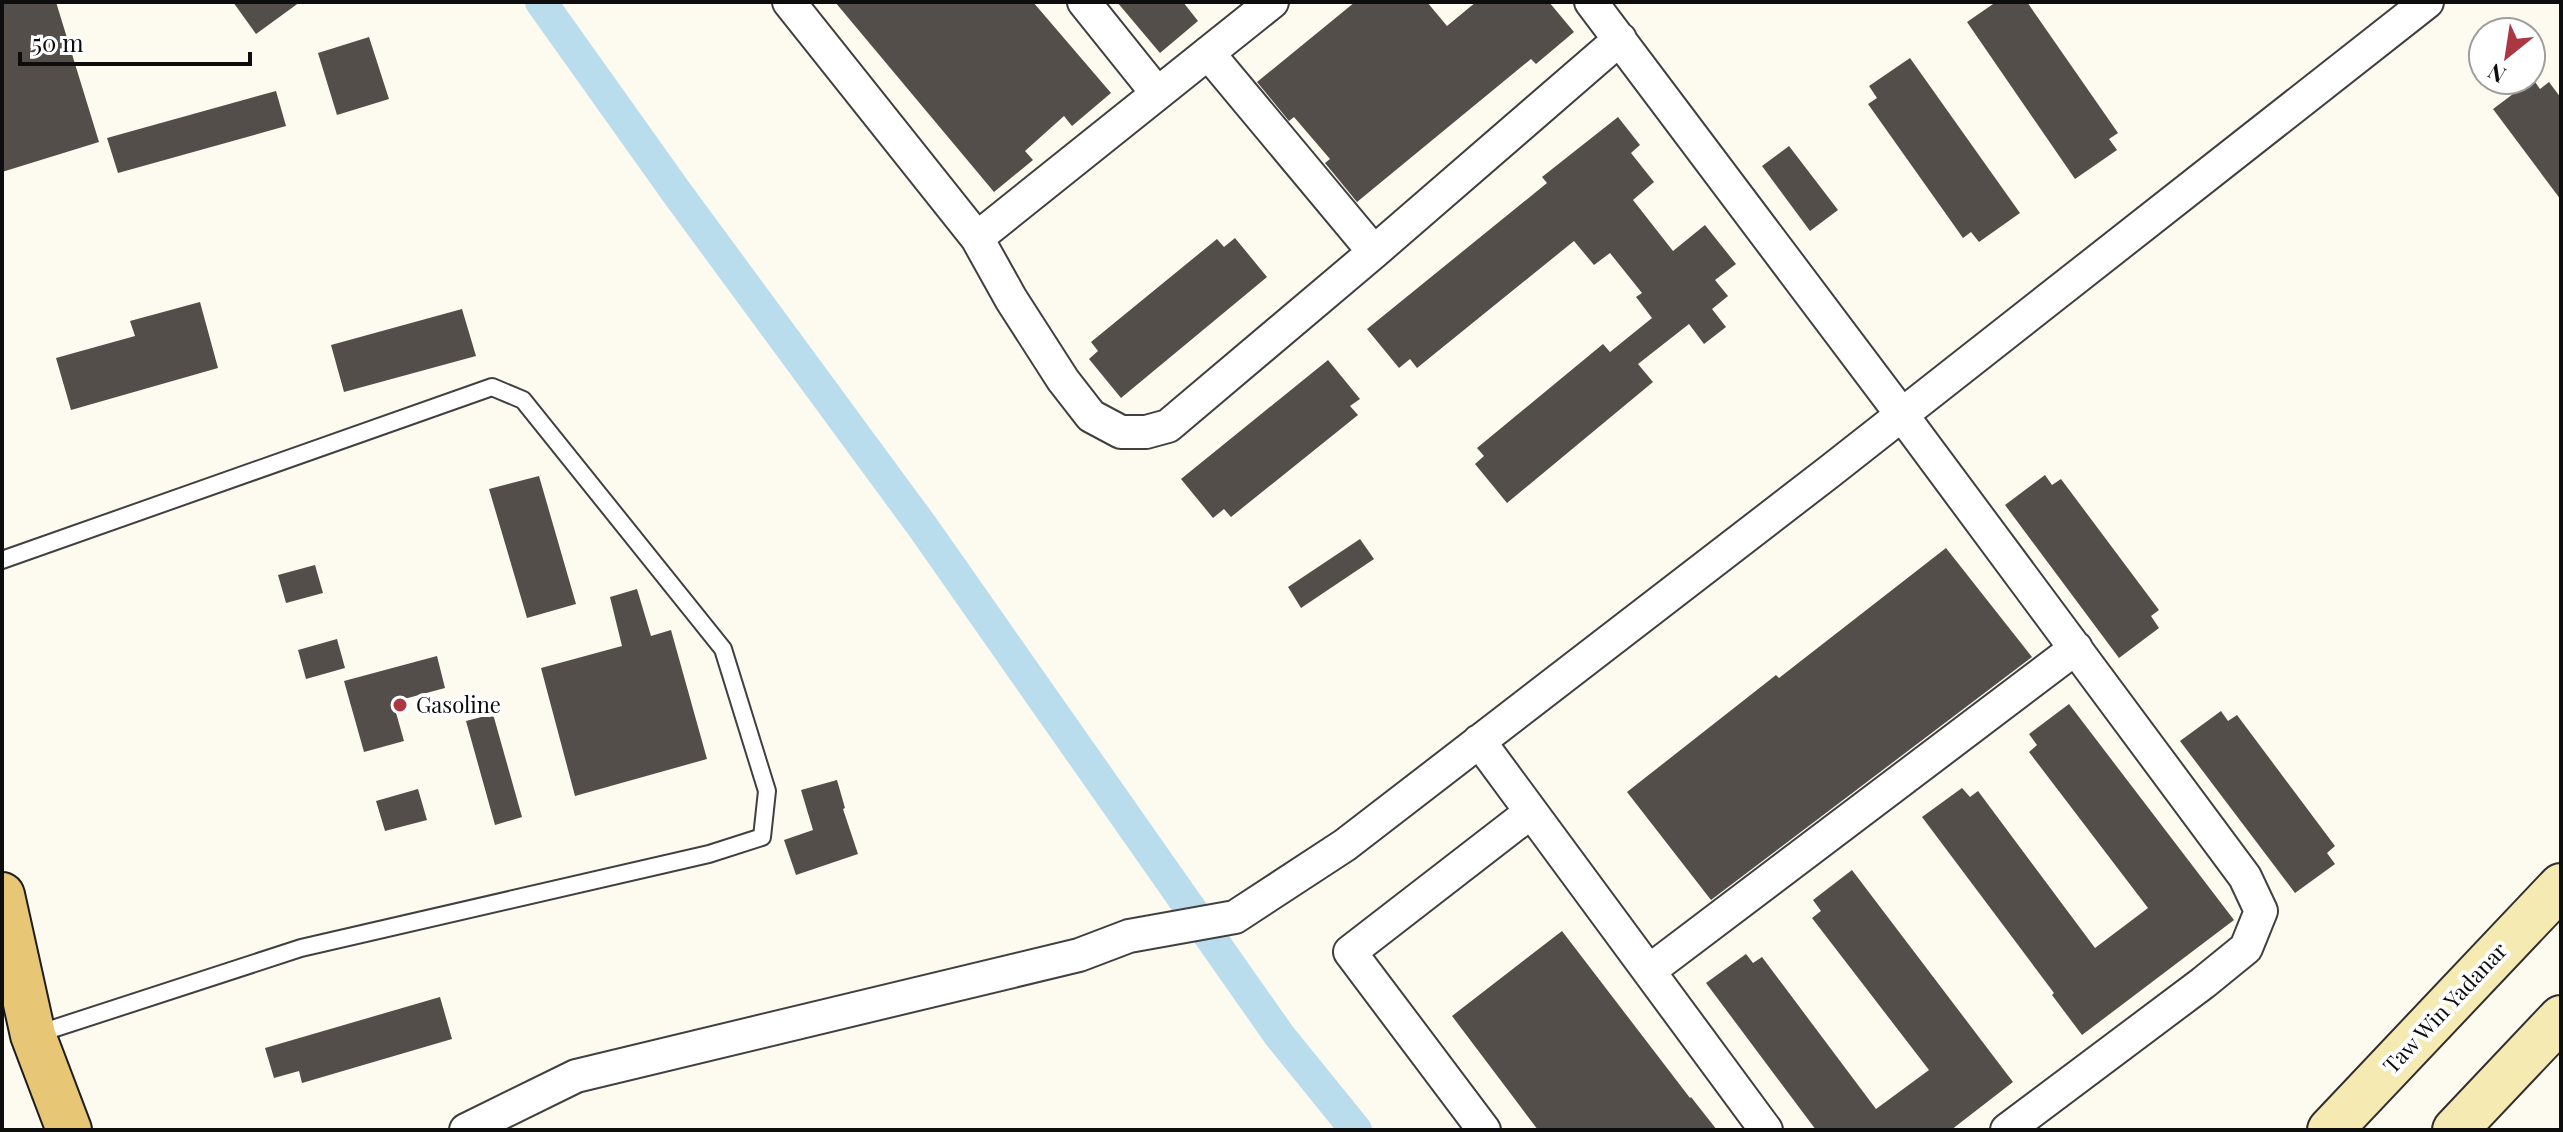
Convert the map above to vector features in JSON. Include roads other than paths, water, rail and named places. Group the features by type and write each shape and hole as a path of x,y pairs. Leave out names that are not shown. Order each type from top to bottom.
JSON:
{"main road":[{"name":"Taw Win Yadanar","path":"2330,1130 2561,886"},
{"path":"2,895 33,1035 69,1130"},
{"path":"2455,1130 2561,1018"}],"street":[{"path":"789,2 977,238 1011,299 1063,380 1091,416 1121,432 1146,432 1168,426 1620,39"},
{"path":"1084,2 1157,93"},
{"path":"977,238 1272,2"},
{"path":"1591,2 2245,877 2261,911 2246,948 2007,1130"},
{"path":"466,1130 576,1076 1079,955 1129,936 1235,917 1345,845 1902,415 2427,2"},
{"path":"1208,53 1374,252"},
{"path":"1649,971 2076,648"},
{"path":"1479,741 1766,1130"},
{"path":"1484,1130 1350,952 1531,812"}],"lane":[{"path":"2,560 492,387 523,400 723,649 767,791 762,837 709,854 301,948 33,1035"}],"waterway":[{"path":"541,2 922,526 1279,1035 1356,1130"}],"place":[{"name":"Gasoline","path":"400,705"}]}
